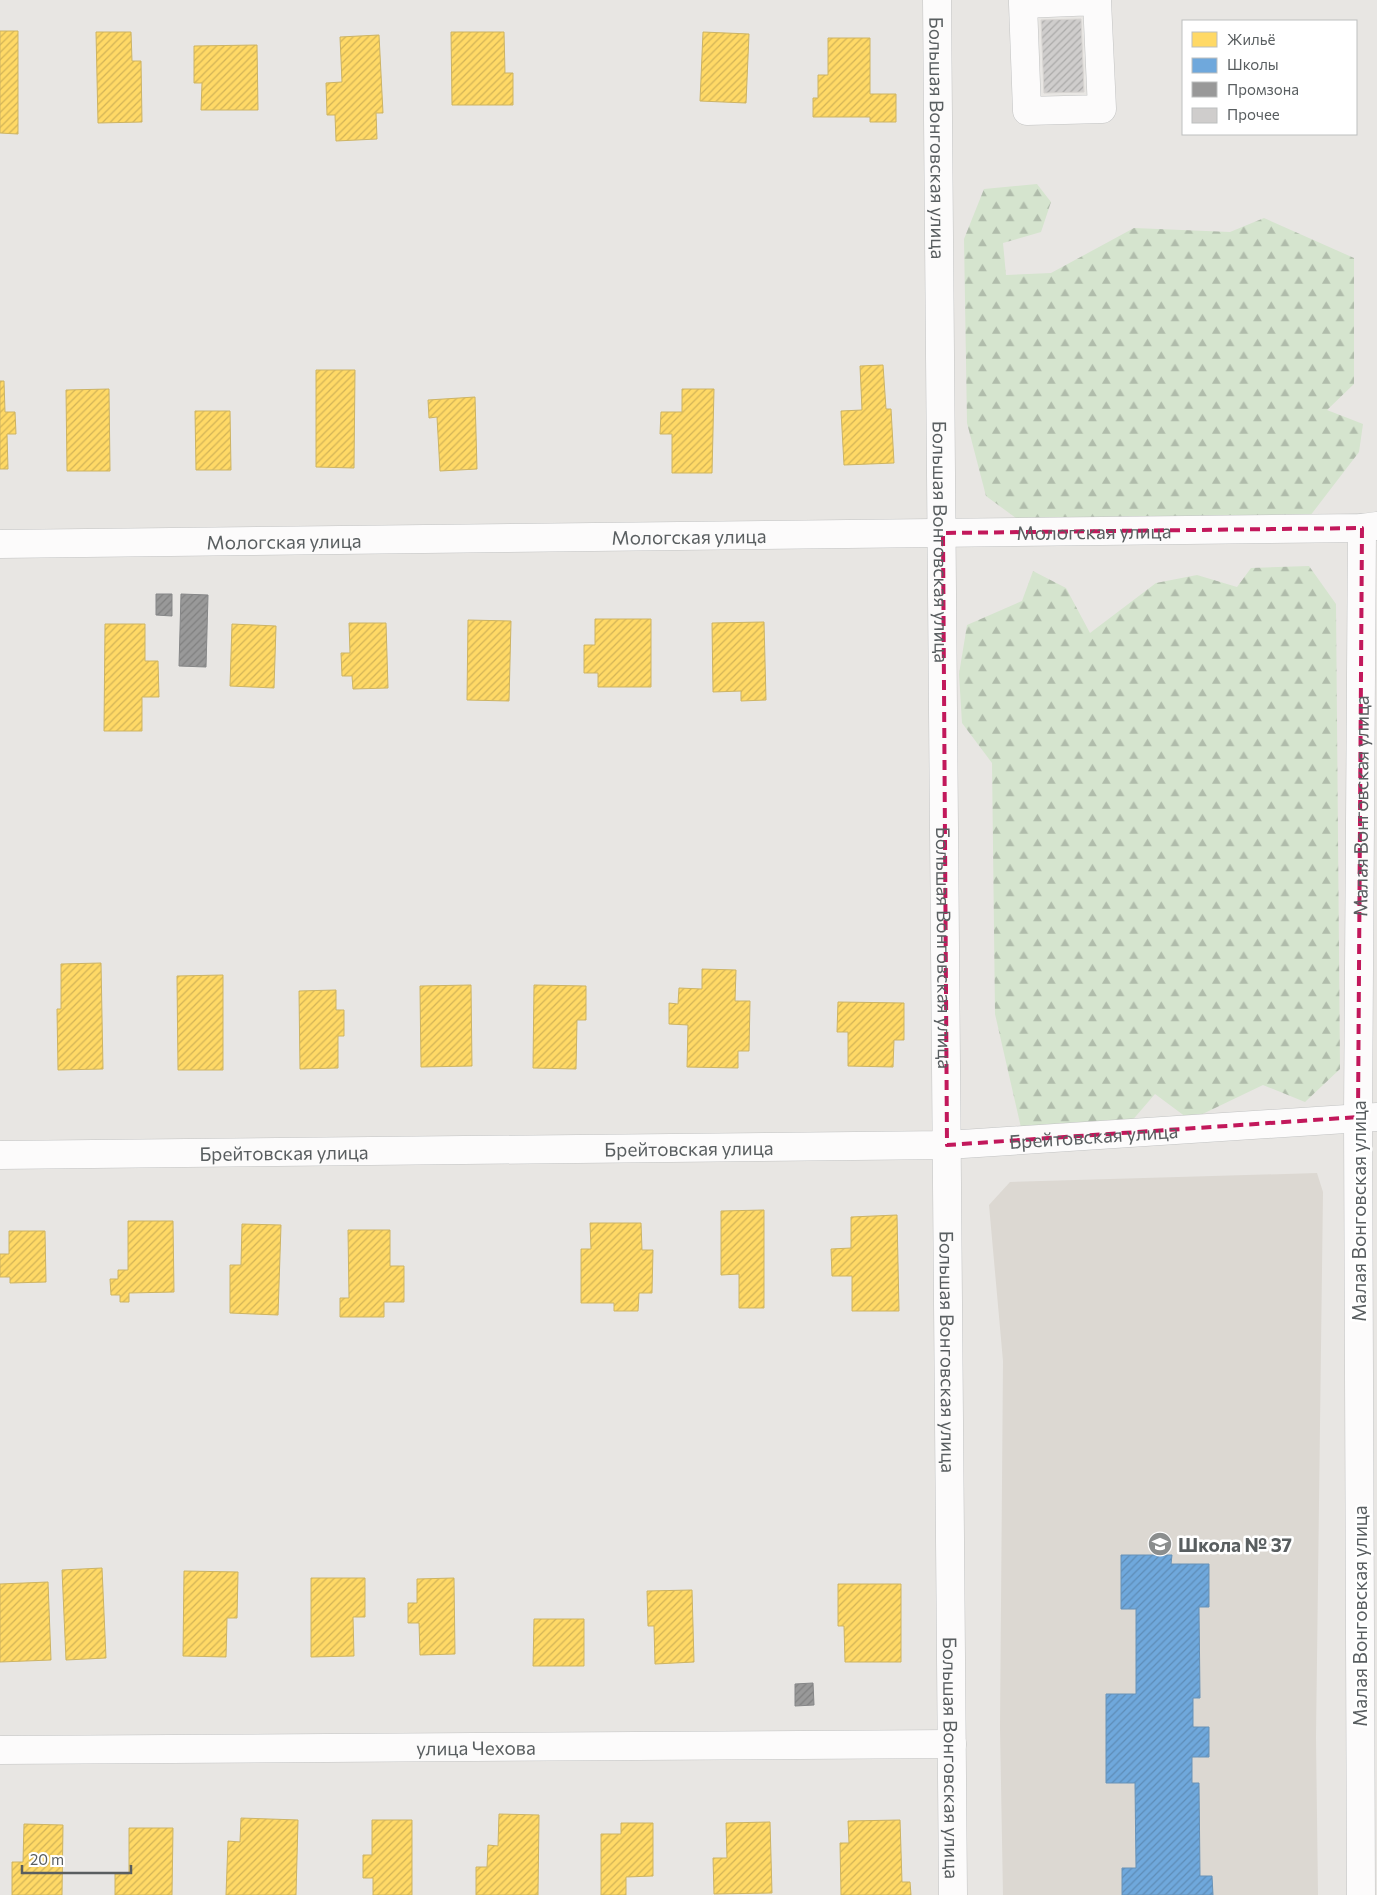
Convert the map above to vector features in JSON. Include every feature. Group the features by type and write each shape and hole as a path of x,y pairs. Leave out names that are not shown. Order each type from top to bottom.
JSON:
{"street":[{"name":"Большая Вонговская улица","path":"937,0 953,1895"},
{"path":"1097,1 1102,109 1027,111 1023,2 1097,1"},
{"name":"Мологская улица","path":"0,544 1370,527"},
{"name":"Малая Вонговская улица","path":"1361,1895 1368,1701 1367,1117 1370,527"},
{"name":"Брейтовская улица","path":"0,1155 948,1145 1367,1117"},
{"name":"улица Чехова","path":"0,1750 952,1744"}],"highlighted area":[{"path":"1362,528 1358,1117 947,1145 943,533"}],"shaded area":[{"name":"Школа № 37","path":"1317,1173 1323,1192 1316,1737 1318,1895 1003,1895 1000,1728 1003,1361 989,1205 1010,1182"}],"green space":[{"path":"1037,184 1051,202 1041,232 1003,243 1006,275 1051,273 1134,228 1230,232 1264,218 1354,258 1354,384 1327,410 1363,424 1359,452 1310,516 1024,524 986,496 967,423 964,239 984,189"},
{"path":"1309,566 1336,604 1340,1069 1305,1102 1263,1085 1190,1120 1155,1094 1130,1123 1022,1132 995,1014 992,763 962,723 959,674 967,625 1022,601 1033,571 1066,588 1090,633 1156,583 1197,575 1237,587 1251,568"}],"building: Жильё":[{"path":"0,31 18,31 18,134 0,133"},
{"path":"96,32 131,32 132,61 141,61 142,122 98,123"},
{"path":"451,32 504,32 505,73 513,73 513,105 452,105"},
{"path":"703,32 749,34 746,103 700,101"},
{"path":"379,35 383,113 376,113 377,139 336,141 335,115 327,115 326,83 342,82 340,37"},
{"path":"828,38 870,38 870,94 896,94 896,122 870,122 870,117 813,117 813,98 818,98 818,75 828,75"},
{"path":"257,45 258,110 201,110 202,83 194,83 194,46"},
{"path":"883,365 886,409 891,409 894,463 844,465 841,411 862,410 860,366"},
{"path":"316,370 355,370 354,468 316,467"},
{"path":"0,381 4,381 5,412 15,412 16,434 7,434 8,469 0,469"},
{"path":"109,389 110,471 67,471 66,390"},
{"path":"682,389 714,389 712,473 672,473 672,434 660,434 661,412 682,412"},
{"path":"475,397 477,469 440,471 437,417 429,418 428,400"},
{"path":"195,411 230,411 231,470 196,470"},
{"path":"595,619 651,619 651,687 598,687 598,673 584,673 584,645 595,645"},
{"path":"468,620 511,621 509,701 467,700"},
{"path":"764,622 766,700 741,701 741,691 713,692 712,623"},
{"path":"349,623 386,623 388,688 353,689 352,676 342,676 341,653 350,653"},
{"path":"105,624 145,624 145,661 158,661 159,697 142,697 142,731 104,731"},
{"path":"232,624 276,626 274,688 230,686"},
{"path":"101,963 103,1069 58,1070 57,1009 61,1009 61,964"},
{"path":"702,969 736,970 735,1001 750,1001 749,1051 738,1051 738,1068 687,1067 688,1025 669,1024 669,1003 678,1004 679,988 702,989"},
{"path":"223,975 223,1070 178,1070 177,976"},
{"path":"471,985 472,1066 421,1067 420,986"},
{"path":"534,985 586,986 586,1020 577,1020 576,1069 533,1068"},
{"path":"336,990 336,1010 344,1010 344,1036 338,1036 338,1068 300,1069 299,991"},
{"path":"838,1002 904,1003 904,1040 894,1040 893,1067 848,1066 848,1032 837,1032"},
{"path":"764,1210 764,1308 739,1308 739,1274 721,1275 721,1211"},
{"path":"897,1215 899,1311 852,1311 852,1276 832,1276 831,1249 851,1248 851,1217"},
{"path":"128,1221 173,1221 174,1292 129,1293 129,1302 120,1302 120,1295 111,1295 110,1279 118,1279 118,1270 128,1270"},
{"path":"590,1223 641,1223 642,1250 653,1250 652,1293 639,1293 638,1311 614,1311 614,1303 581,1303 581,1249 591,1249"},
{"path":"242,1224 281,1225 278,1315 230,1313 230,1265 241,1265"},
{"path":"348,1230 390,1230 390,1266 404,1266 404,1302 384,1302 384,1317 340,1317 340,1298 349,1298"},
{"path":"9,1231 45,1231 46,1282 10,1283 10,1277 0,1277 0,1254 9,1254"},
{"path":"102,1568 106,1658 66,1660 62,1570"},
{"path":"184,1571 238,1572 237,1618 227,1618 226,1657 183,1656"},
{"path":"311,1578 365,1578 365,1617 353,1617 354,1656 311,1657"},
{"path":"454,1578 455,1654 420,1655 419,1623 408,1623 408,1603 417,1603 417,1579"},
{"path":"48,1582 51,1660 0,1662 0,1584"},
{"path":"838,1584 901,1584 901,1662 845,1662 844,1626 838,1626"},
{"path":"692,1590 694,1662 655,1664 654,1626 648,1626 647,1591"},
{"path":"534,1619 584,1619 584,1666 533,1666"},
{"path":"499,1814 539,1815 538,1895 476,1895 476,1867 487,1867 488,1845 498,1846"},
{"path":"241,1818 298,1820 296,1895 226,1895 228,1841 240,1842"},
{"path":"372,1820 412,1820 412,1895 373,1895 373,1878 363,1878 363,1855 372,1855"},
{"path":"900,1820 902,1882 910,1882 911,1895 841,1895 840,1843 849,1843 848,1821"},
{"path":"770,1822 772,1893 714,1894 713,1858 727,1858 726,1823"},
{"path":"621,1823 653,1823 653,1876 626,1877 626,1895 601,1895 601,1834 621,1834"},
{"path":"24,1824 63,1825 62,1895 12,1895 12,1862 23,1862"},
{"path":"129,1828 173,1828 172,1895 115,1895 115,1874 129,1874"}],"building: Школы":[{"path":"1121,1555 1172,1555 1171,1564 1209,1564 1209,1607 1199,1607 1200,1698 1193,1698 1193,1727 1209,1727 1209,1757 1192,1757 1192,1783 1199,1783 1200,1876 1212,1876 1213,1895 1122,1895 1122,1868 1136,1868 1135,1783 1106,1783 1106,1694 1136,1694 1136,1609 1121,1609"}],"building: Промзона":[{"path":"156,594 172,594 172,616 156,615"},
{"path":"181,594 208,595 206,667 179,666"},
{"path":"813,1683 814,1705 795,1706 795,1684"}],"building: Прочее":[{"path":"1081,19 1084,92 1044,93 1041,20"}],"place":[{"name":"Школа № 37","path":"1160,1544"}]}
